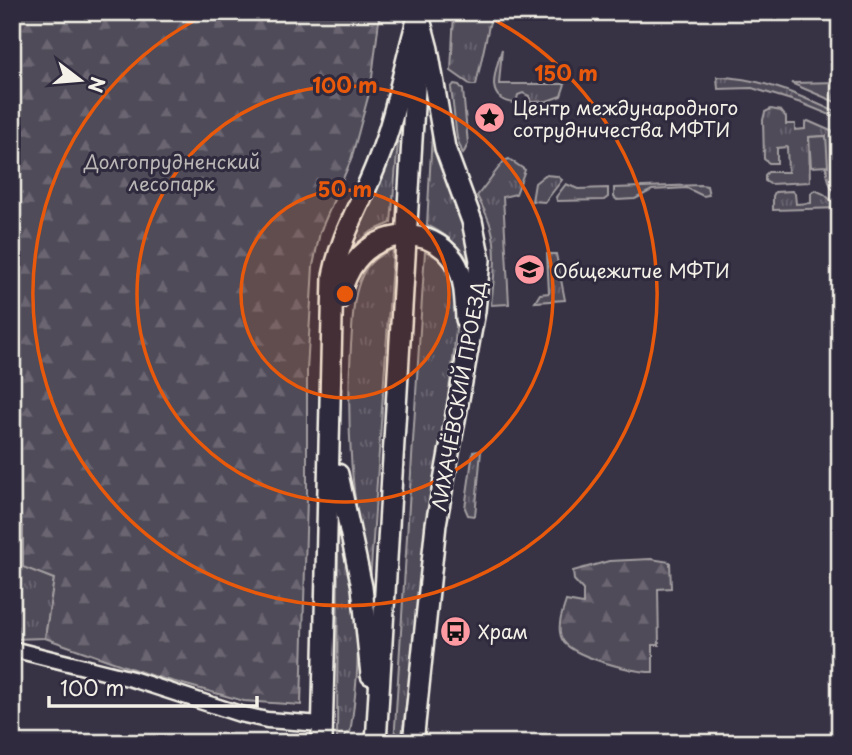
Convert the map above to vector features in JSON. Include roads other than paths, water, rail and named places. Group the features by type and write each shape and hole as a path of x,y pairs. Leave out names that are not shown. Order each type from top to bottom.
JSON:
{"main road":[{"path":"376,734 419,13"},
{"path":"322,734 331,438 332,293 337,253 379,160 419,13"},
{"name":"ЛИХАЧЁВСКИЙ ПРОЕЗД","path":"413,743 436,524 478,286 480,260 477,239 445,148 419,13"},
{"path":"332,314 355,262 368,248 382,240 406,235 420,236 433,242 455,262 465,301 467,351"},
{"path":"331,438 362,587 376,734"}],"street":[{"path":"12,649 132,679 240,714 322,734"}],"place":[{"name":"Центр международного сотрудничества МФТИ","path":"490,118"},
{"name":"Общежитие МФТИ","path":"530,270"},
{"name":"Храм","path":"455,631"}],"park label":[{"name":"Долгопрудненский лесопарк","path":"172,172"}]}
